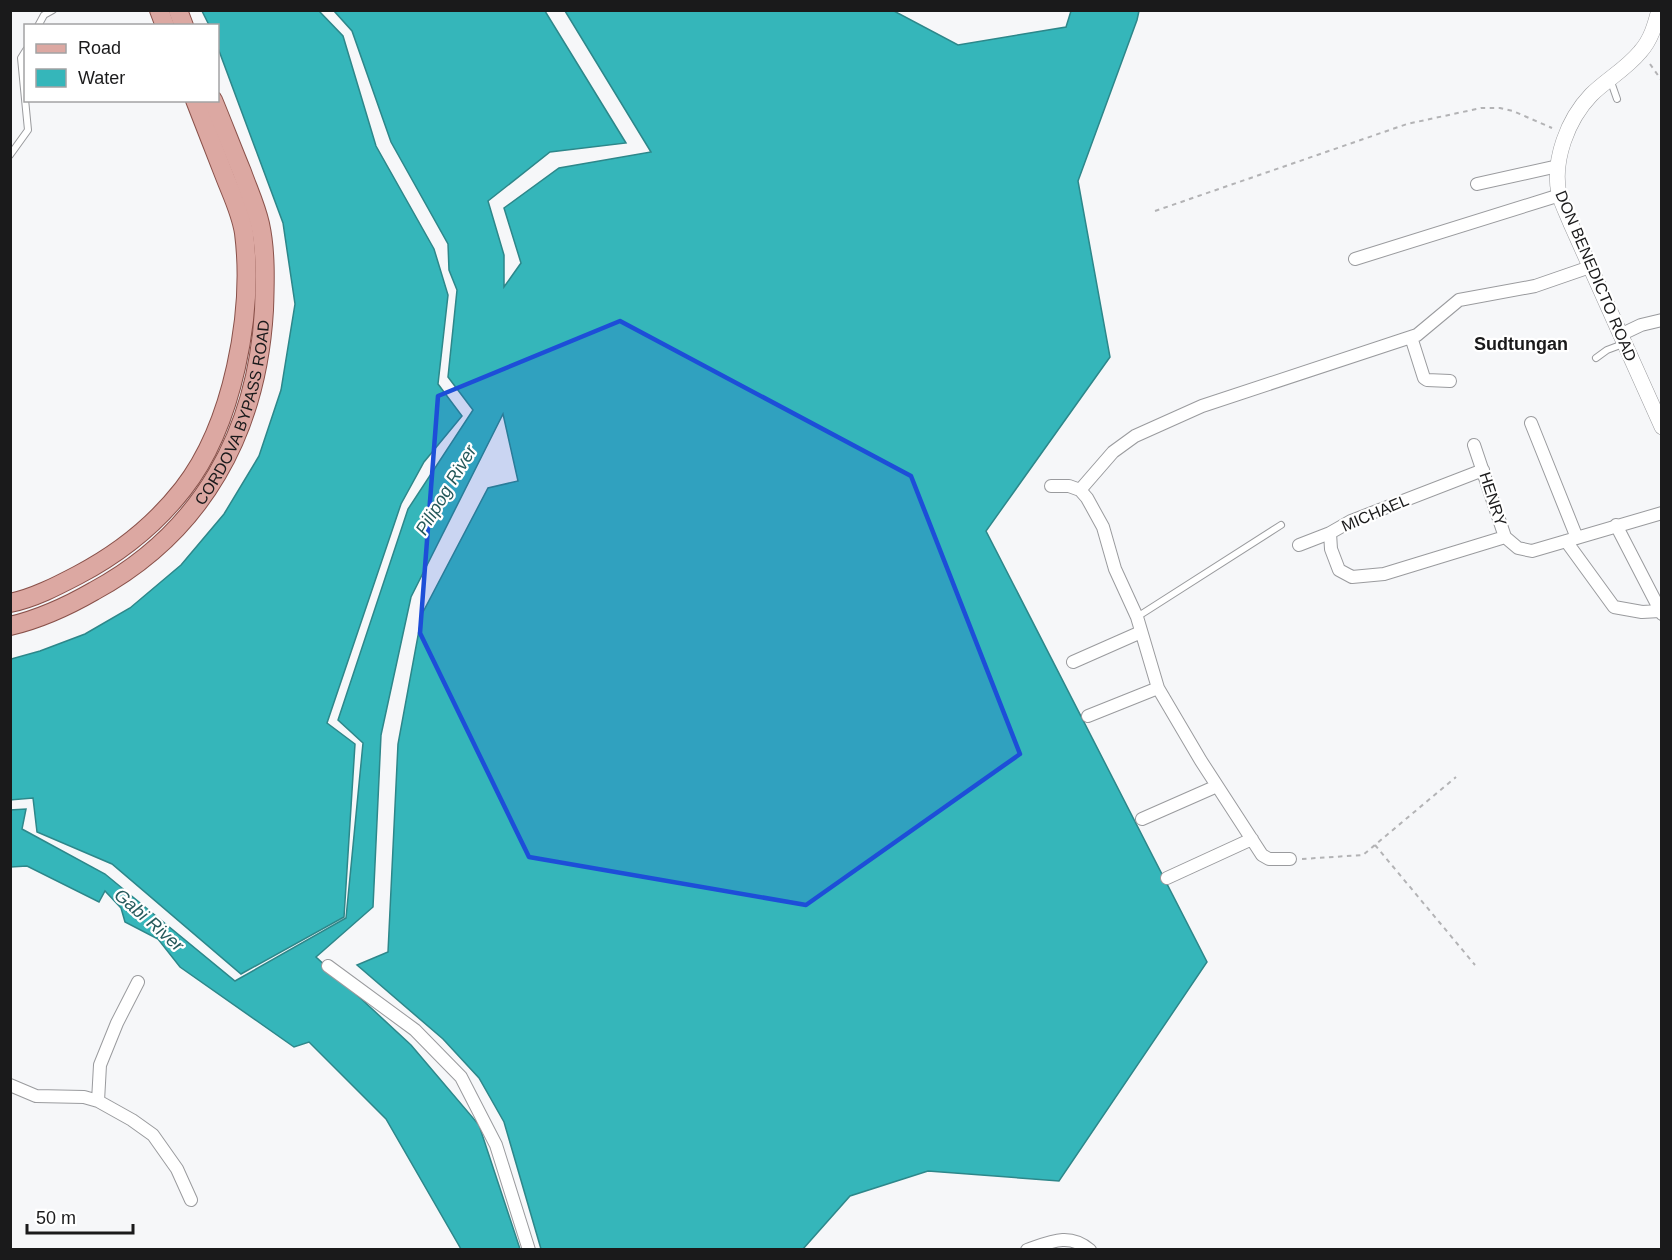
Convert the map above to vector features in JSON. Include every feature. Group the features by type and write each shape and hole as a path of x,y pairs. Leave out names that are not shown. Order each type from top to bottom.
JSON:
{"main road":[{"name":"CORDOVA BYPASS ROAD","path":"10,603 58,586 106,561 148,528 183,488 215,431 232,384 243,329 246,260 243,230 237,207 196,102"},
{"name":"CORDOVA BYPASS ROAD","path":"10,626 69,605 121,577 162,544 198,503 221,468 235,440 253,390 262,336 265,286 260,225 254,202 214,102"}],"street":[{"name":"DON BENEDICTO ROAD","path":"1659,10 1652,35 1640,53 1591,95 1578,112 1566,134 1558,166 1560,195 1662,427"},
{"path":"1477,184 1558,166"},
{"path":"1355,259 1560,195"},
{"path":"1080,490 1113,452 1135,436 1220,400 1417,336 1459,300 1535,286 1590,267"},
{"path":"1622,339 1641,325 1662,320"},
{"path":"1411,337 1424,378 1450,381"},
{"path":"1531,423 1572,540 1614,608 1661,612 1616,525"},
{"name":"HENRY","path":"1474,445 1505,537 1518,548 1532,551 1572,540"},
{"name":"MICHAEL","path":"1483,470 1351,521 1330,533 1332,549 1339,570 1352,577 1384,574 1505,537"},
{"path":"1051,486 1069,486 1080,490 1087,498 1103,527 1115,568 1137,617 1158,688 1262,855 1269,860 1290,859"},
{"path":"1572,540 1662,513"},
{"path":"1299,545 1330,533"},
{"path":"1073,662 1141,632"},
{"path":"1088,716 1158,688"},
{"path":"1142,819 1217,786"},
{"path":"1167,878 1251,839"},
{"path":"328,966 415,1030 462,1077 496,1145 529,1250"},
{"path":"98,1101 100,1065 117,1023 138,982"},
{"path":"10,1085 36,1096 84,1098 98,1101 132,1120 153,1135 177,1169 191,1200"},
{"path":"1027,1250 1067,1238 1090,1250"}],"lane":[{"path":"39,24 44,15 52,10"},
{"path":"24,53 21,58 24,89"},
{"path":"1610,78 1617,99"},
{"path":"10,155 28,130 25,102"},
{"path":"1596,358 1622,339"},
{"path":"1137,617 1281,525"}],"path":[{"path":"1640,53 1662,81"},
{"path":"1155,212 1407,124 1481,108 1500,108 1512,111 1566,134"},
{"path":"1290,859 1363,855 1456,777"},
{"path":"1375,845 1475,965"}],"highlighted area":[{"path":"620,321 911,476 1020,754 806,905 529,857 420,633 438,396"}],"water":[{"path":"202,11 319,11 343,36 376,146 434,249 448,295 438,384 462,416 424,462 401,504 327,723 355,744 344,917 241,974 112,864 37,832 33,798 10,800 11,659 85,634 130,608 181,565 224,514 259,456 281,390 295,304 283,223 219,51 219,24 208,24"},
{"path":"334,11 545,11 626,143 550,152 488,201 504,255 504,287 521,263 504,208 559,168 651,152 565,11 894,11 958,45 1066,27 1071,11 1139,11 1078,181 1110,357 986,531 1207,962 1059,1181 928,1171 850,1196 803,1249 541,1249 504,1122 479,1078 443,1039 357,965 388,952 398,744 422,614 488,488 518,481 503,414 411,597 381,735 373,907 316,957 411,1045 479,1125 520,1249 461,1249 386,1119 309,1042 294,1047 180,967 158,939 125,922 121,908 105,891 99,902 27,866 11,867 10,810 26,809 22,829 105,874 235,981 346,918 363,743 338,720 408,509 473,410 448,377 457,290 449,270 448,244 391,142 352,31"}],"district":[{"name":"Sudtungan","path":"1521,344"}],"water label":[{"name":"Pilipog River","path":"446,490"},
{"name":"Gabi River","path":"149,920"}]}
